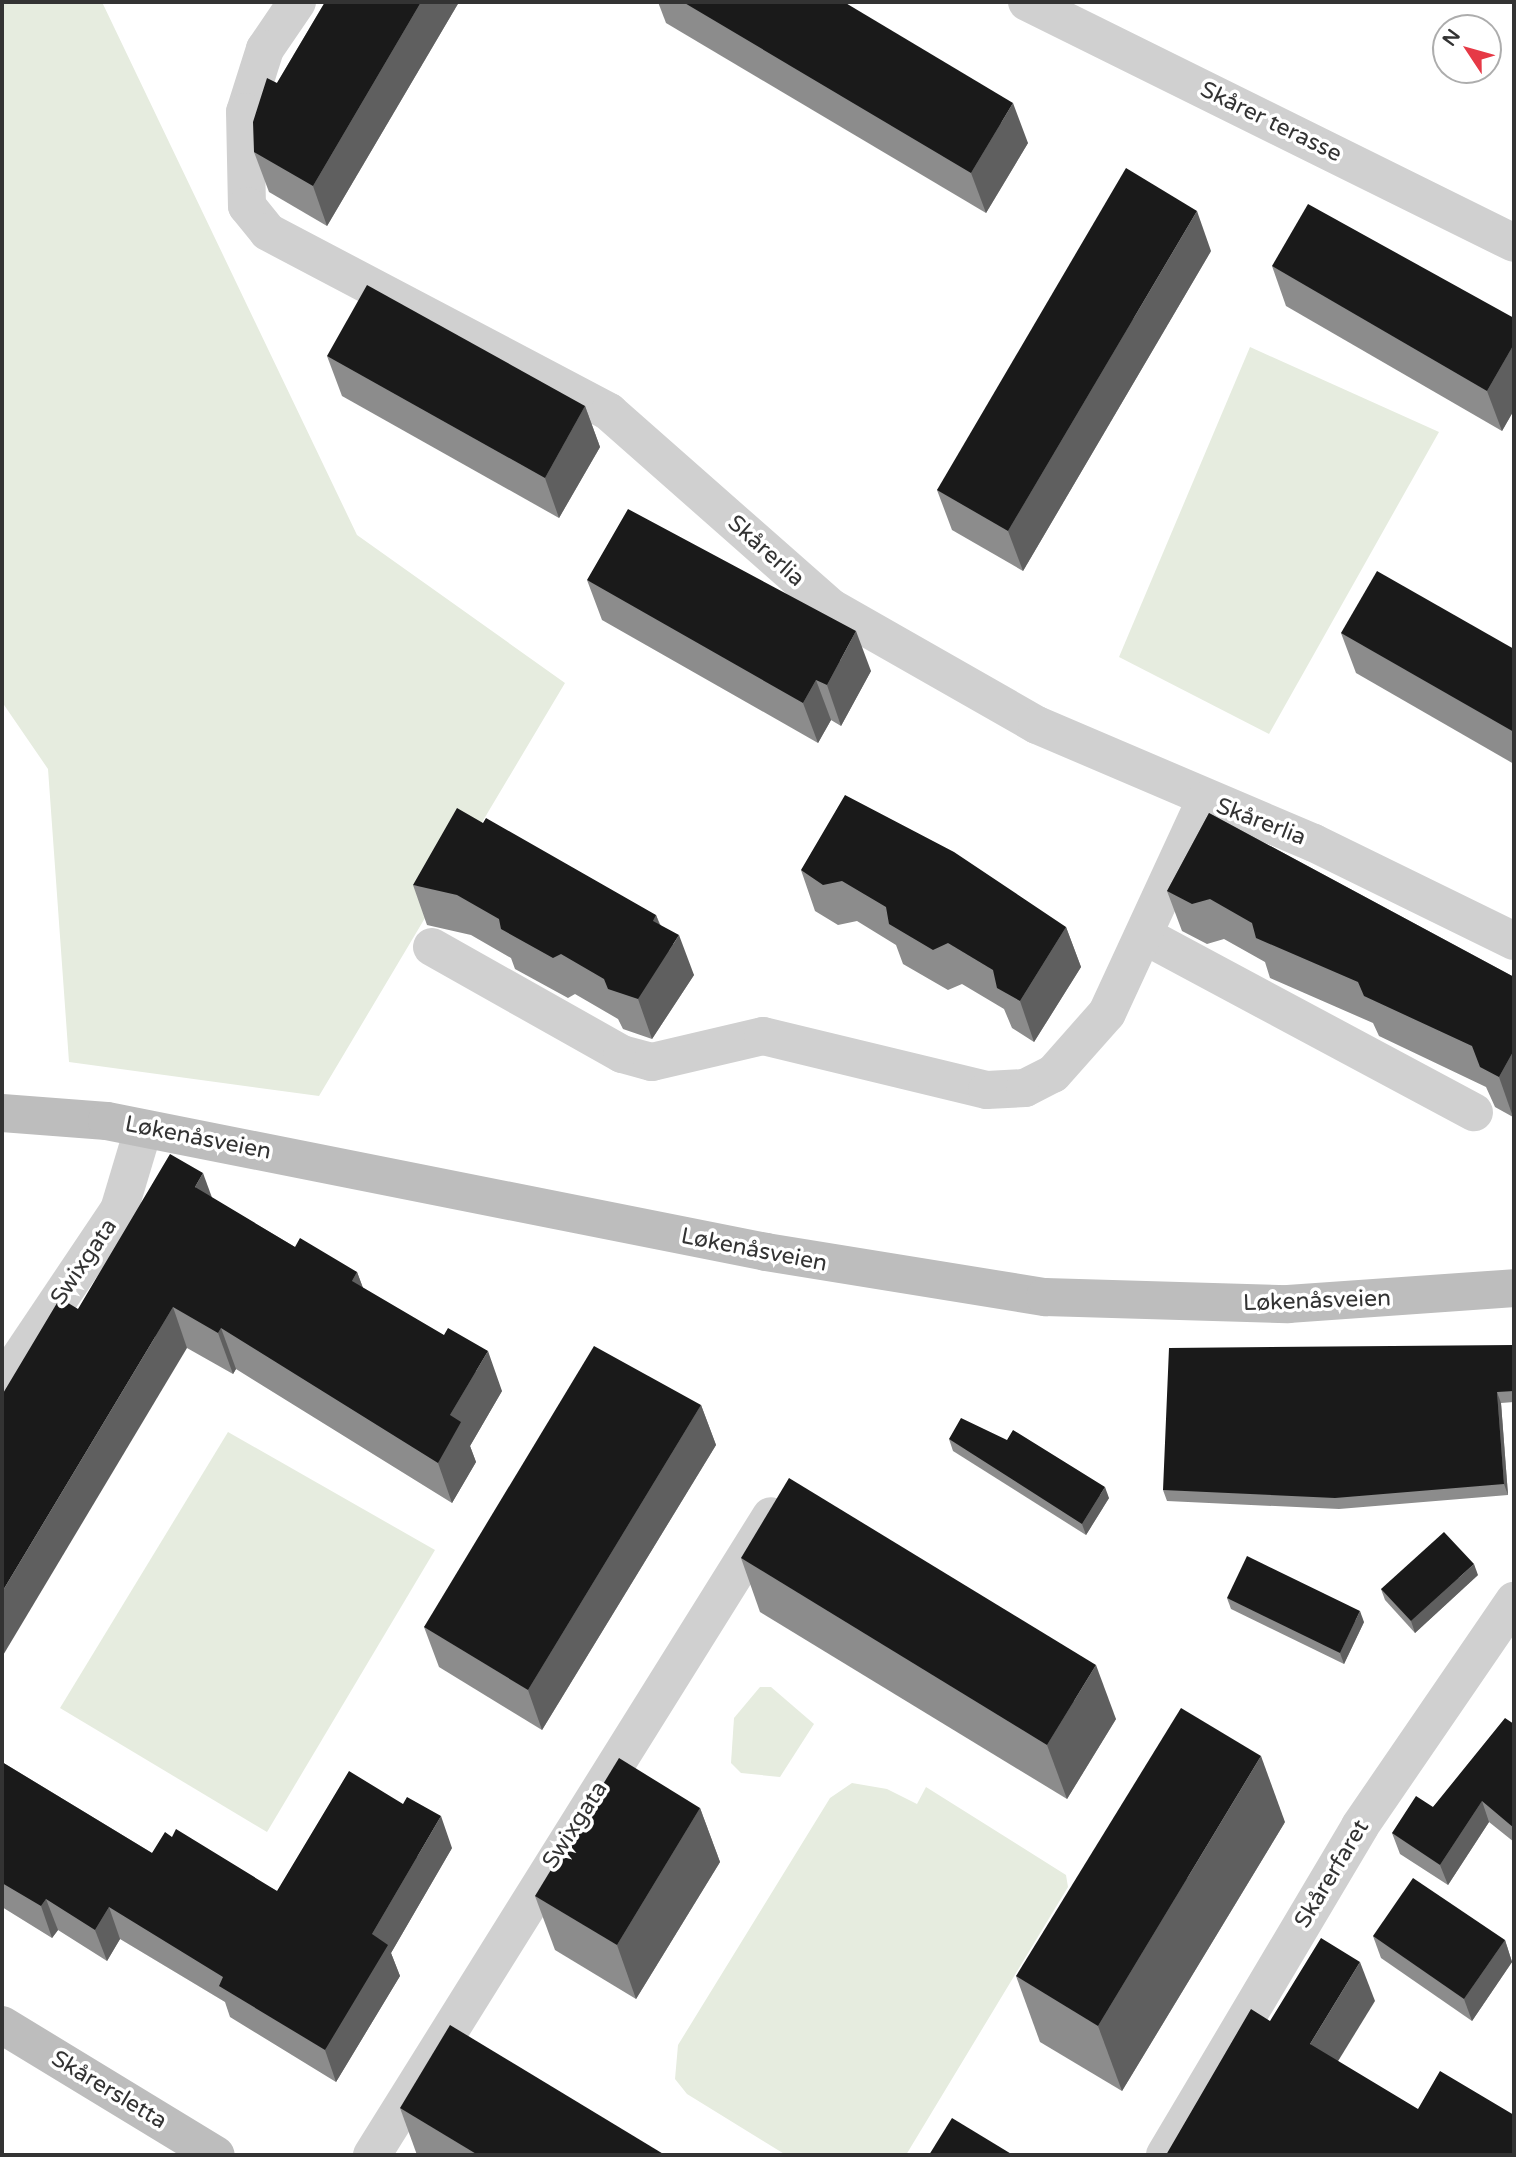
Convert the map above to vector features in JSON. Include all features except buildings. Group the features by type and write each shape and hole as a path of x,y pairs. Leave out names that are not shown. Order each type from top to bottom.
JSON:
{"street":[{"name":"Skårerlia","path":"297,2 265,49 245,112 247,206 268,232 609,412 830,607 1037,725 1205,801 1314,843 1514,941"},
{"name":"Skårer terasse","path":"1027,2 1514,243"},
{"path":"432,947 622,1054 652,1062 763,1036 987,1090 1026,1088 1081,1048 1147,937 1205,801"},
{"path":"1147,937 1474,1112"},
{"name":"Løkenåsveien","path":"2,1113 143,1130 766,1252 1003,1292 1288,1304 1514,1287"},
{"name":"Swixgata","path":"2,1384 119,1210 143,1130"},
{"name":"Swixgata","path":"372,2155 783,1497"},
{"name":"Skårerfaret","path":"1165,2155 1360,1826 1514,1601"},
{"name":"Skårersletta","path":"2,2025 216,2155"}],"shaded area":[{"path":"2,2 102,2 357,535 565,683 319,1096 69,1062 48,769 2,702"},
{"path":"1250,347 1439,432 1269,734 1119,657"},
{"path":"228,1432 435,1550 267,1832 60,1708"},
{"path":"760,1687 771,1687 814,1724 780,1777 741,1773 731,1763 734,1718"},
{"path":"852,1783 887,1789 917,1804 926,1787 1066,1875 1068,1887 906,2155 786,2155 687,2094 675,2079 678,2045 830,1798"}]}
